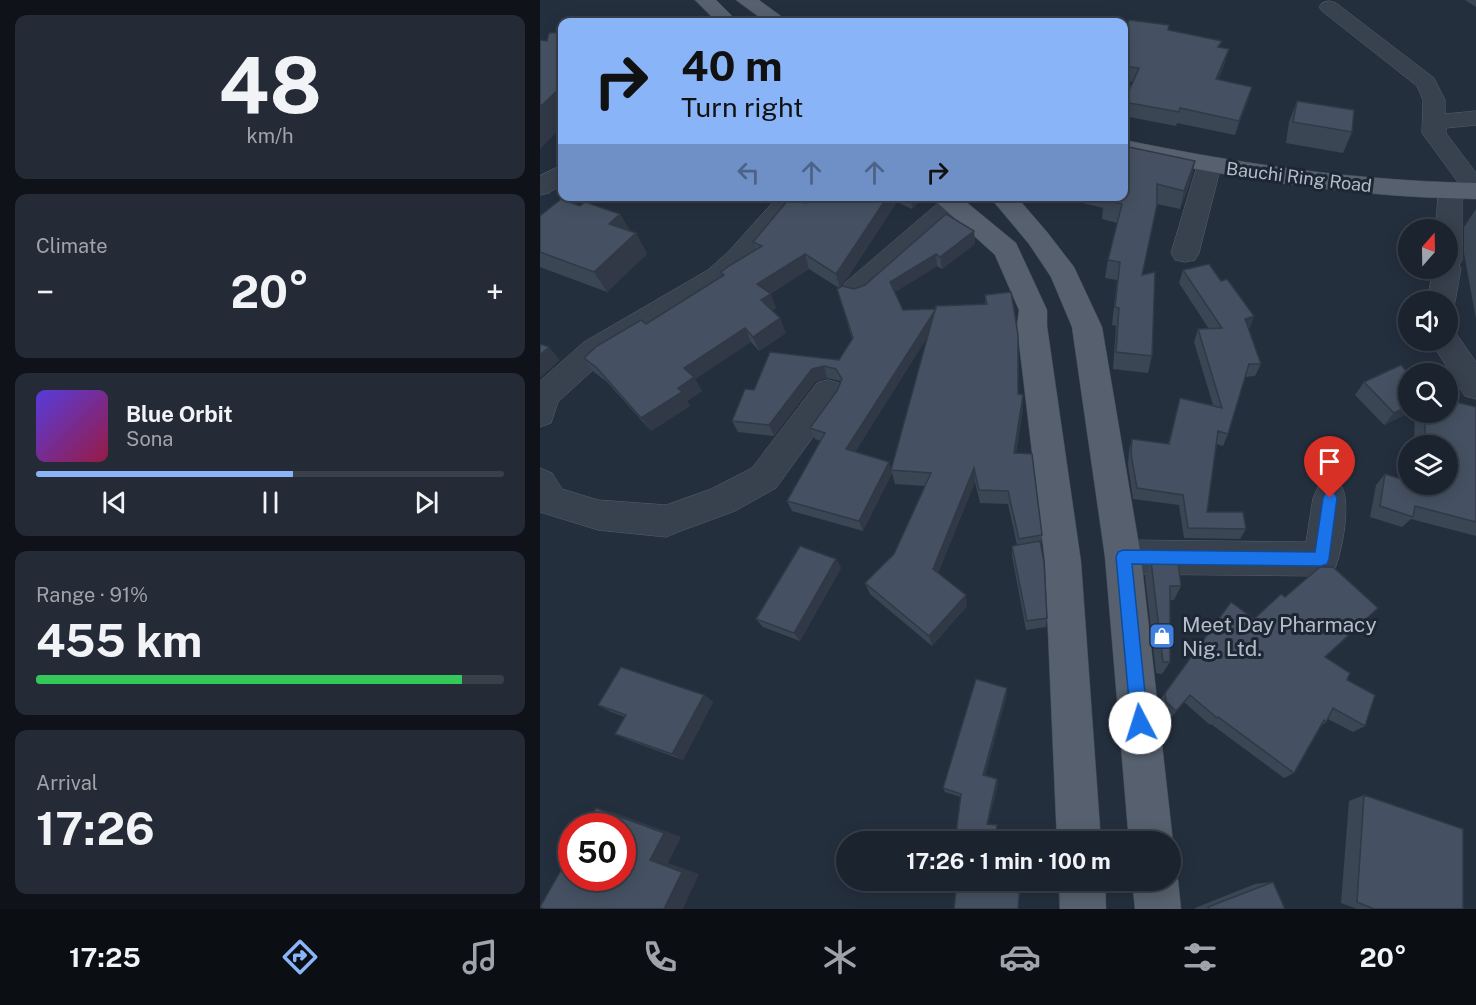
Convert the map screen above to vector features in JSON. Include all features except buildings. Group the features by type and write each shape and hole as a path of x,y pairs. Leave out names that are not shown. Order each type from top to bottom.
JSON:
{"main road":[{"path":"705,0 724,18"},
{"path":"747,0 773,18"},
{"name":"Bauchi Ring Road","path":"1128,148 1209,166 1347,184 1468,191"},
{"path":"948,201 1006,250 1033,310 1032,326 1063,562 1078,831"},
{"path":"1005,201 1038,238 1064,274 1087,327 1123,557 1150,831"},
{"path":"1082,891 1083,909"},
{"path":"1156,891 1158,909"}],"street":[{"path":"1329,7 1426,84 1434,100 1434,133 1468,191 1458,226"},
{"path":"1433,122 1476,118"},
{"path":"1185,253 1209,166"},
{"path":"540,187 558,176"},
{"path":"540,414 543,396 595,350 718,277 738,259 790,201"},
{"path":"856,289 946,201"},
{"path":"1452,351 1476,387"},
{"path":"540,484 551,501 598,515 666,521 723,500 764,478 828,392"},
{"path":"1123,557 1321,559 1330,498"}],"place":[{"name":"Meet Day Pharmacy Nig. Ltd.","path":"1162,636"}],"route":[{"path":"1140,723 1123,557 1321,559 1330,498"}]}
